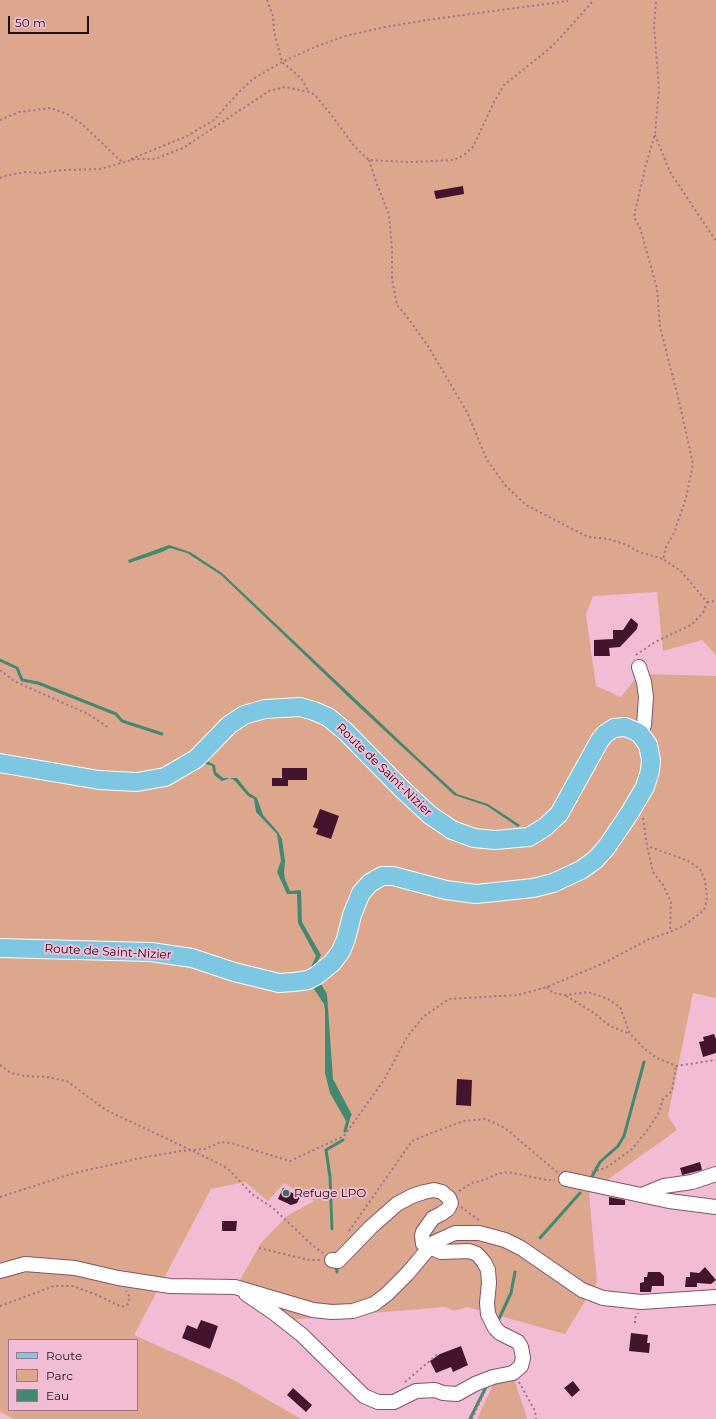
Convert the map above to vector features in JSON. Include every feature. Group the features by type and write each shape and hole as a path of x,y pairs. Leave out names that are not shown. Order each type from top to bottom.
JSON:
{"main road":[{"name":"Route de Saint-Nizier","path":"0,763 100,780 137,782 164,777 196,760 229,725 244,715 265,709 300,708 314,711 328,717 345,731 430,815 452,830 474,838 495,840 529,837 545,827 559,814 585,766 605,734 614,728 625,727 640,734 648,745 651,760 650,771 641,795 606,848 581,870 553,883 533,888 476,894 446,890 392,876 382,876 375,879 365,888 357,899 341,951 328,967 308,980 274,982 234,972 192,958 151,952 0,948"}],"street":[{"path":"637,661 644,682 646,697 644,725 640,734"},
{"path":"642,1195 664,1186 692,1182 716,1174"},
{"path":"566,1179 670,1201 716,1206"},
{"path":"235,1287 274,1313 302,1335 364,1396 378,1402 394,1402 416,1392 435,1390 443,1393 457,1394 475,1384 494,1377 513,1373 520,1366 523,1358 518,1342 500,1333 495,1328 488,1314 488,1270 484,1262 477,1254 469,1251 441,1252 422,1244 423,1232 433,1218 448,1209 451,1203 449,1198 442,1192 434,1190 412,1196 397,1204 371,1227 338,1261 332,1260"},
{"path":"0,1271 25,1264 75,1268 118,1278 170,1286 235,1287 312,1310 332,1312 353,1311 374,1304 387,1294 408,1273 433,1243 456,1233 479,1233 505,1240 521,1248 582,1290 603,1298 641,1302 716,1297"}],"path":[{"path":"267,0 273,16 274,31 282,62 301,78 309,92"},
{"path":"369,160 381,162 420,162 454,160 464,155 473,147 494,102 504,85 553,45 594,0"},
{"path":"656,0 654,26 659,89 655,134 634,217 640,228 657,288 660,327 693,464 686,498 674,533 666,547 663,559"},
{"path":"0,178 26,172 40,173 62,170 100,169 122,162 187,136 214,120 253,79 282,62 315,47 365,30 568,1"},
{"path":"122,162 135,159 155,159 183,148 269,91 285,87 309,92 315,95 354,147 369,160 389,214 392,279 397,305 428,346 468,412 487,460 505,485 526,505 588,537 609,539 627,545 639,552 663,559 681,571 707,602"},
{"path":"0,120 19,112 51,108 67,114 82,124 122,162"},
{"path":"655,134 670,172 716,241"},
{"path":"707,602 716,601"},
{"path":"637,661 655,642 691,625 703,613 707,602"},
{"path":"0,670 14,681 88,714 109,728"},
{"path":"641,795 647,846 653,872 663,885 671,902 670,932"},
{"path":"0,1197 71,1174 140,1158 181,1151 205,1149 221,1142 231,1143 290,1161 344,1136 384,1080 407,1037 423,1017 449,999 518,995 547,987 604,963 649,939 685,925 704,910 708,898 705,880 700,869 690,862 673,854 647,846"},
{"path":"547,987 553,993 565,995 588,992 606,998 620,1007 630,1034"},
{"path":"565,995 594,1013 610,1026 630,1034 646,1050 658,1058 676,1066 716,1060"},
{"path":"0,1065 11,1073 67,1081 106,1110 194,1151 228,1169 252,1194 273,1208 311,1244 332,1260"},
{"path":"588,1173 606,1168 632,1149 658,1114 663,1100 672,1091 676,1066"},
{"path":"349,1231 412,1141 464,1121 485,1119 496,1123 566,1179"},
{"path":"484,1224 449,1198 472,1183 484,1180 497,1174 508,1172 547,1180 566,1179"},
{"path":"260,1248 309,1260 332,1260"},
{"path":"0,1306 54,1286 73,1286 122,1307 128,1304 130,1298 118,1278"},
{"path":"400,1386 439,1353"},
{"path":"513,1373 534,1412 536,1419"},
{"path":"472,1419 494,1377"}],"green space":[{"path":"0,0 716,0 716,655 702,640 663,651 657,592 593,596 586,615 596,686 621,697 639,674 716,676 716,998 693,993 668,1116 677,1130 589,1193 597,1282 565,1334 467,1307 454,1311 445,1307 287,1320 239,1282 261,1243 287,1216 314,1201 284,1183 268,1201 245,1182 211,1189 134,1335 230,1378 301,1419 14,1419 0,1412"},
{"path":"514,1378 527,1419 477,1419 495,1381"}],"water":[{"path":"169,545 190,552 222,573 457,794 488,804 520,825 518,827 487,806 454,795 221,575 187,553 170,548 129,563 128,560"},
{"path":"203,759 215,765 216,772 223,778 230,778 222,781 214,775 212,766 200,762"},
{"path":"230,778 237,778 249,793 257,798 263,815 278,832 282,839 285,861 285,879 290,891 301,891 302,922 321,955 311,973 309,972 316,956 298,923 297,894 287,894 277,872 281,861 277,834 256,812 254,799 248,796 234,780"},
{"path":"321,984 327,994 333,1079 352,1115 346,1121 330,1093 325,1073 325,1010 324,1004 312,986"}],"building":[{"path":"463,186 464,194 436,199 434,191"},
{"path":"631,618 638,624 637,629 620,647 609,648 610,656 594,656 594,640 613,639 613,630 623,630"},
{"path":"282,768 307,768 307,780 288,780 288,786 272,786 272,778 282,778"},
{"path":"320,809 339,816 331,839 316,834 318,829 313,827"},
{"path":"714,1034 716,1039 716,1053 703,1057 699,1042 704,1041 703,1037"},
{"path":"457,1079 472,1080 471,1106 456,1105"},
{"path":"700,1162 702,1170 682,1175 680,1168"},
{"name":"Refuge LPO","path":"283,1188 300,1197 297,1203 291,1205 278,1199"},
{"path":"609,1197 625,1200 625,1205 609,1205"},
{"path":"222,1221 237,1221 236,1231 222,1231"},
{"path":"705,1267 716,1280 711,1284 697,1283 697,1287 685,1287 686,1277 690,1277 690,1272 699,1273"},
{"path":"648,1272 660,1272 664,1276 664,1286 652,1286 651,1292 640,1292 640,1283 644,1282 644,1277 647,1277"},
{"path":"201,1320 218,1326 210,1349 182,1338 187,1325 197,1329"},
{"path":"631,1333 648,1335 647,1343 650,1343 649,1353 629,1351"},
{"path":"461,1346 468,1365 453,1372 451,1367 436,1373 430,1361 440,1354"},
{"path":"573,1381 580,1390 572,1397 564,1388"},
{"path":"293,1388 312,1405 306,1412 287,1395"}],"waterway":[{"path":"0,660 17,668 22,680 38,683 116,714 122,721 162,734"},
{"path":"590,1180 600,1162 618,1146 624,1136 644,1062"},
{"path":"345,1131 349,1117 347,1115"},
{"path":"332,1229 330,1177 326,1150 343,1140"},
{"path":"540,1238 580,1193"},
{"path":"336,1264 337,1272"},
{"path":"498,1321 511,1293 515,1272"},
{"path":"470,1419 487,1385"}],"place":[{"name":"Refuge LPO","path":"286,1193"}]}
